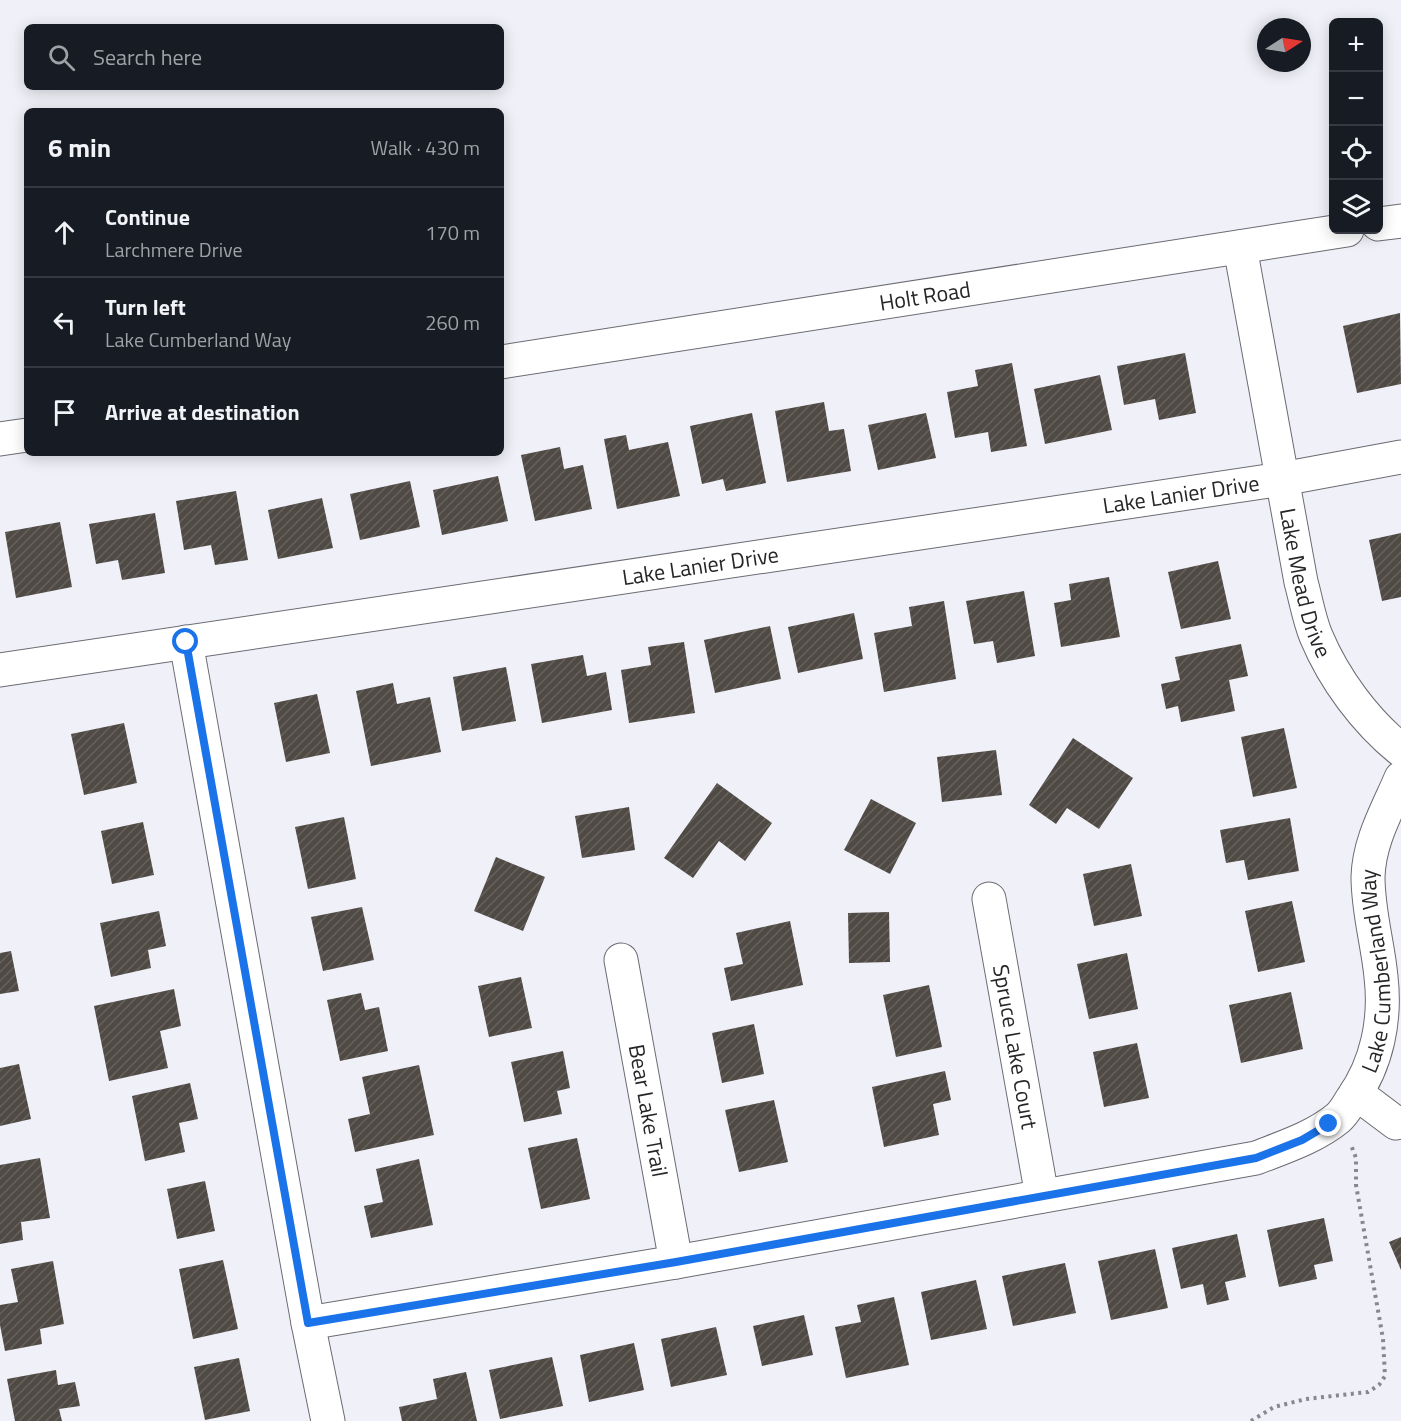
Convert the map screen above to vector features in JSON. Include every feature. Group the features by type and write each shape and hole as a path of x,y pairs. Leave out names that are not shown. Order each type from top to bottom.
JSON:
{"street":[{"path":"1383,223 1401,221"},
{"name":"Holt Road","path":"504,362 1329,233"},
{"name":"Lake Mead Drive","path":"1240,247 1301,582 1316,635 1340,682 1383,736 1401,750"},
{"path":"0,439 24,435"},
{"name":"Lake Lanier Drive","path":"0,670 1282,479 1401,458"},
{"path":"186,642 308,1323 328,1421"},
{"name":"Lake Cumberland Way","path":"1396,1123 1348,1105 1374,1058 1382,1018 1381,978 1370,907 1368,877 1372,843 1401,778"},
{"name":"Spruce Lake Court","path":"989,899 1042,1196"},
{"name":"Bear Lake Trail","path":"621,960 676,1262"},
{"path":"308,1323 676,1262 1256,1158 1302,1140 1348,1105"}],"path":[{"path":"1251,1421 1274,1407 1368,1392 1379,1385 1385,1376 1383,1340 1356,1185 1356,1158 1348,1105"}],"building":[{"path":"1400,313 1401,384 1357,393 1343,326"},
{"path":"1185,353 1196,413 1159,420 1155,399 1124,405 1117,366"},
{"path":"1012,363 1027,446 991,452 988,432 955,438 947,392 978,386 975,370"},
{"path":"1100,375 1112,430 1045,444 1034,389"},
{"path":"824,402 829,431 844,429 851,471 787,482 775,411"},
{"path":"752,413 766,483 726,491 723,479 702,484 690,426"},
{"path":"926,413 936,458 878,470 868,425"},
{"path":"626,435 629,450 668,442 680,496 617,509 604,439"},
{"path":"560,447 564,469 583,465 592,509 535,521 521,455"},
{"path":"498,476 508,521 442,535 433,490"},
{"path":"410,481 420,527 360,540 350,494"},
{"path":"236,491 248,560 215,565 211,545 184,550 176,501"},
{"path":"322,498 333,548 278,559 268,510"},
{"path":"155,513 165,573 122,580 118,560 96,564 89,524"},
{"path":"60,522 72,587 16,598 5,532"},
{"path":"1401,533 1401,597 1382,601 1369,540"},
{"path":"1218,561 1231,619 1181,629 1168,572"},
{"path":"1109,577 1120,637 1061,647 1054,603 1071,600 1069,584"},
{"path":"1024,591 1035,656 997,663 993,641 974,644 966,601"},
{"path":"944,601 956,679 884,692 874,633 912,626 909,607"},
{"path":"854,613 863,659 798,673 788,627"},
{"path":"770,626 781,679 715,693 704,640"},
{"path":"684,642 695,713 629,723 621,670 651,665 648,647"},
{"path":"1241,644 1248,676 1229,680 1235,711 1181,722 1178,706 1166,709 1161,684 1180,680 1175,657"},
{"path":"583,655 587,676 606,672 612,710 542,723 531,664"},
{"path":"506,667 516,721 462,731 453,677"},
{"path":"393,683 397,704 430,697 441,752 371,766 356,691"},
{"path":"317,694 330,753 286,762 274,703"},
{"path":"124,723 137,783 84,795 71,734"},
{"path":"1284,728 1297,788 1253,797 1241,737"},
{"path":"1073,738 1133,778 1099,829 1067,808 1056,824 1029,805"},
{"path":"996,750 1002,795 942,802 937,757"},
{"path":"717,783 772,823 745,861 719,841 693,878 664,858"},
{"path":"871,799 916,823 890,874 844,850"},
{"path":"629,807 635,850 582,858 575,816"},
{"path":"344,817 356,879 308,889 295,827"},
{"path":"1290,818 1299,871 1248,880 1244,860 1226,863 1220,830"},
{"path":"143,822 154,875 112,884 101,831"},
{"path":"496,857 545,877 523,931 474,911"},
{"path":"1131,864 1142,916 1094,926 1083,874"},
{"path":"1292,901 1305,962 1258,972 1245,911"},
{"path":"362,907 374,960 323,971 311,917"},
{"path":"159,911 166,946 148,950 151,968 111,977 100,923"},
{"path":"889,912 890,962 849,963 848,913"},
{"path":"790,921 803,985 731,1001 724,968 743,964 736,933"},
{"path":"11,951 19,991 0,994 0,953"},
{"path":"1127,953 1138,1009 1089,1019 1077,964"},
{"path":"521,977 532,1028 489,1037 478,986"},
{"path":"929,985 942,1047 896,1057 883,995"},
{"path":"174,989 181,1026 160,1031 168,1068 109,1081 94,1006"},
{"path":"1291,992 1303,1049 1241,1063 1229,1005"},
{"path":"361,993 365,1010 379,1007 388,1051 340,1061 327,1000"},
{"path":"754,1024 764,1074 722,1083 712,1033"},
{"path":"1137,1043 1149,1098 1104,1107 1093,1052"},
{"path":"563,1051 570,1088 557,1091 562,1114 524,1122 511,1062"},
{"path":"19,1064 31,1119 0,1126 0,1068"},
{"path":"419,1065 434,1135 355,1152 348,1119 370,1114 362,1077"},
{"path":"945,1071 951,1100 933,1104 939,1135 884,1147 872,1087"},
{"path":"190,1083 198,1119 179,1123 185,1152 145,1161 132,1096"},
{"path":"774,1100 788,1162 739,1172 725,1110"},
{"path":"577,1138 590,1199 541,1209 528,1148"},
{"path":"40,1158 50,1218 21,1222 23,1240 0,1244 0,1165"},
{"path":"419,1159 433,1225 371,1238 364,1206 383,1202 376,1169"},
{"path":"205,1181 215,1231 177,1239 167,1189"},
{"path":"1324,1218 1333,1261 1314,1265 1317,1279 1279,1287 1267,1230"},
{"path":"1237,1234 1246,1277 1225,1282 1229,1300 1207,1305 1203,1284 1181,1289 1172,1248"},
{"path":"1401,1237 1401,1270 1389,1242"},
{"path":"1155,1249 1168,1308 1111,1320 1098,1261"},
{"path":"223,1260 238,1329 193,1339 179,1269"},
{"path":"53,1261 64,1324 40,1329 42,1344 5,1351 0,1325 0,1305 18,1302 11,1269"},
{"path":"1065,1263 1076,1313 1013,1326 1002,1276"},
{"path":"976,1280 987,1329 931,1340 921,1292"},
{"path":"894,1297 909,1365 846,1378 835,1327 861,1322 857,1305"},
{"path":"804,1315 813,1355 762,1366 753,1326"},
{"path":"716,1327 727,1375 671,1387 661,1339"},
{"path":"634,1343 644,1390 589,1402 580,1355"},
{"path":"552,1357 563,1406 500,1419 489,1370"},
{"path":"239,1358 250,1411 205,1420 194,1367"},
{"path":"56,1370 58,1385 75,1382 80,1406 59,1409 62,1421 15,1421 7,1379"},
{"path":"466,1372 477,1421 402,1421 399,1407 437,1399 433,1379"}],"route":[{"path":"186,642 308,1323 676,1262 1256,1158 1302,1140 1329,1124"}]}
